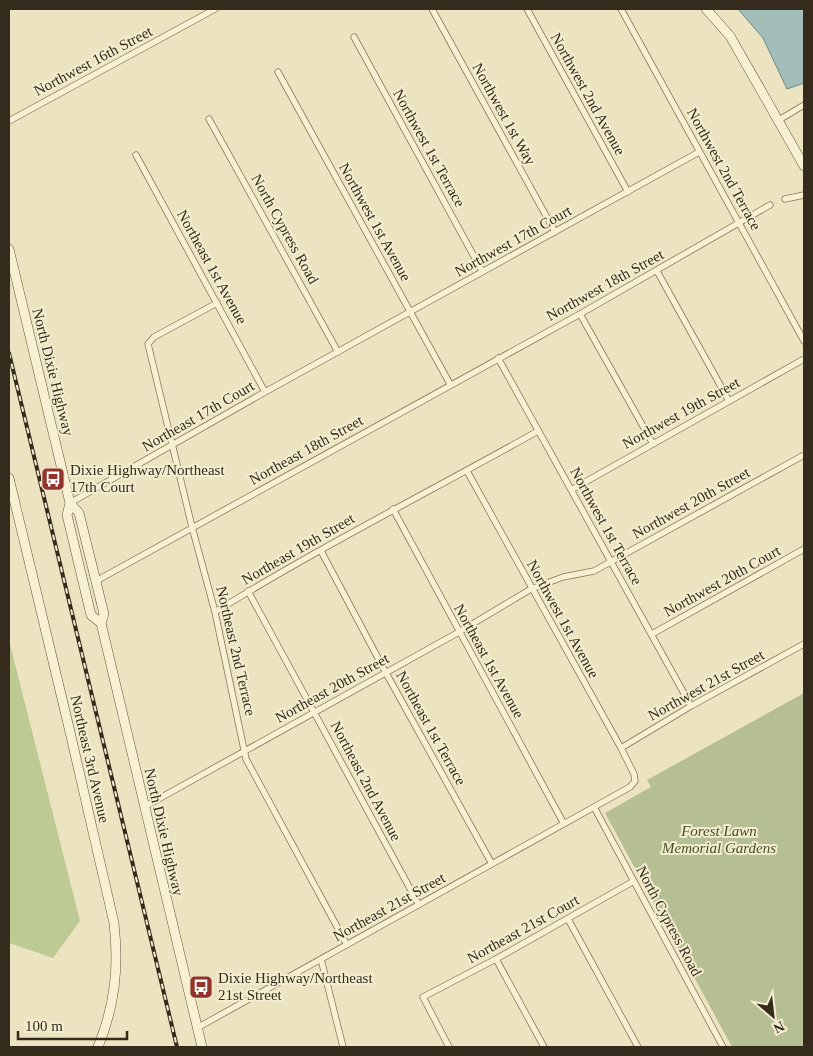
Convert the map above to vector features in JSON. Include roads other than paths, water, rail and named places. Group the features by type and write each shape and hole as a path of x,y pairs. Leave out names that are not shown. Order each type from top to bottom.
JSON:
{"main road":[{"path":"706,9 730,36 804,166"},
{"name":"North Dixie Highway","path":"9,248 70,503 79,513 96,581 104,614 100,623"},
{"name":"Northeast 3rd Avenue","path":"9,478 73,741 114,923 117,954 114,994 98,1047"},
{"name":"North Dixie Highway","path":"70,503 67,514 91,615 100,623 202,1047"}],"street":[{"name":"Northwest 16th Street","path":"9,121 215,9"},
{"name":"Northwest 1st Way","path":"432,9 554,232"},
{"name":"Northwest 2nd Avenue","path":"527,9 628,192"},
{"name":"Northwest 2nd Terrace","path":"621,9 804,341"},
{"name":"Northwest 1st Terrace","path":"354,37 482,271"},
{"name":"Northwest 1st Avenue","path":"278,72 450,384"},
{"path":"779,120 804,105"},
{"name":"North Cypress Road","path":"209,119 338,352"},
{"name":"Northwest 17th Court","path":"338,352 700,152"},
{"name":"Northeast 1st Avenue","path":"136,155 265,392"},
{"path":"785,199 804,195"},
{"name":"Northwest 18th Street","path":"450,384 657,271 770,205"},
{"path":"657,271 729,401"},
{"name":"Northeast 2nd Terrace","path":"218,303 154,337 148,344 192,528 215,612 246,758 347,945"},
{"path":"580,314 653,444"},
{"name":"Northeast 17th Court","path":"70,503 338,352"},
{"name":"Northwest 1st Terrace","path":"498,358 691,706"},
{"name":"Northwest 19th Street","path":"571,490 804,359"},
{"name":"Northeast 18th Street","path":"96,581 450,384"},
{"path":"393,509 467,471 538,431"},
{"name":"Northwest 20th Street","path":"532,589 563,577 594,571 804,455"},
{"name":"Northwest 1st Avenue","path":"467,471 634,774 635,781 630,787 594,807"},
{"name":"Northeast 1st Avenue","path":"393,509 458,632 564,824"},
{"name":"Northeast 19th Street","path":"215,612 248,591 393,509"},
{"name":"Northwest 20th Court","path":"652,634 804,549"},
{"name":"Northeast 1st Terrace","path":"321,551 492,864"},
{"name":"Northeast 20th Street","path":"144,807 386,673 532,589"},
{"name":"Northeast 2nd Avenue","path":"248,591 419,905"},
{"name":"Northwest 21st Street","path":"620,748 691,706 804,644"},
{"name":"North Cypress Road","path":"594,807 723,1047"},
{"name":"Northeast 21st Street","path":"197,1028 594,807"},
{"name":"Northeast 21st Court","path":"449,1047 423,997 496,959 634,881"},
{"path":"568,919 638,1047"},
{"path":"321,959 342,1047"},
{"path":"496,959 544,1047"}],"water":[{"path":"738,9 804,9 804,83 787,89 763,38"}],"railway":[{"path":"9,353 177,1047"}],"place":[{"name":"Dixie Highway/Northeast 17th Court","path":"53,479"},
{"name":"Dixie Highway/Northeast 21st Street","path":"201,987"}],"park label":[{"name":"Forest Lawn Memorial Gardens","path":"719,840"}]}
